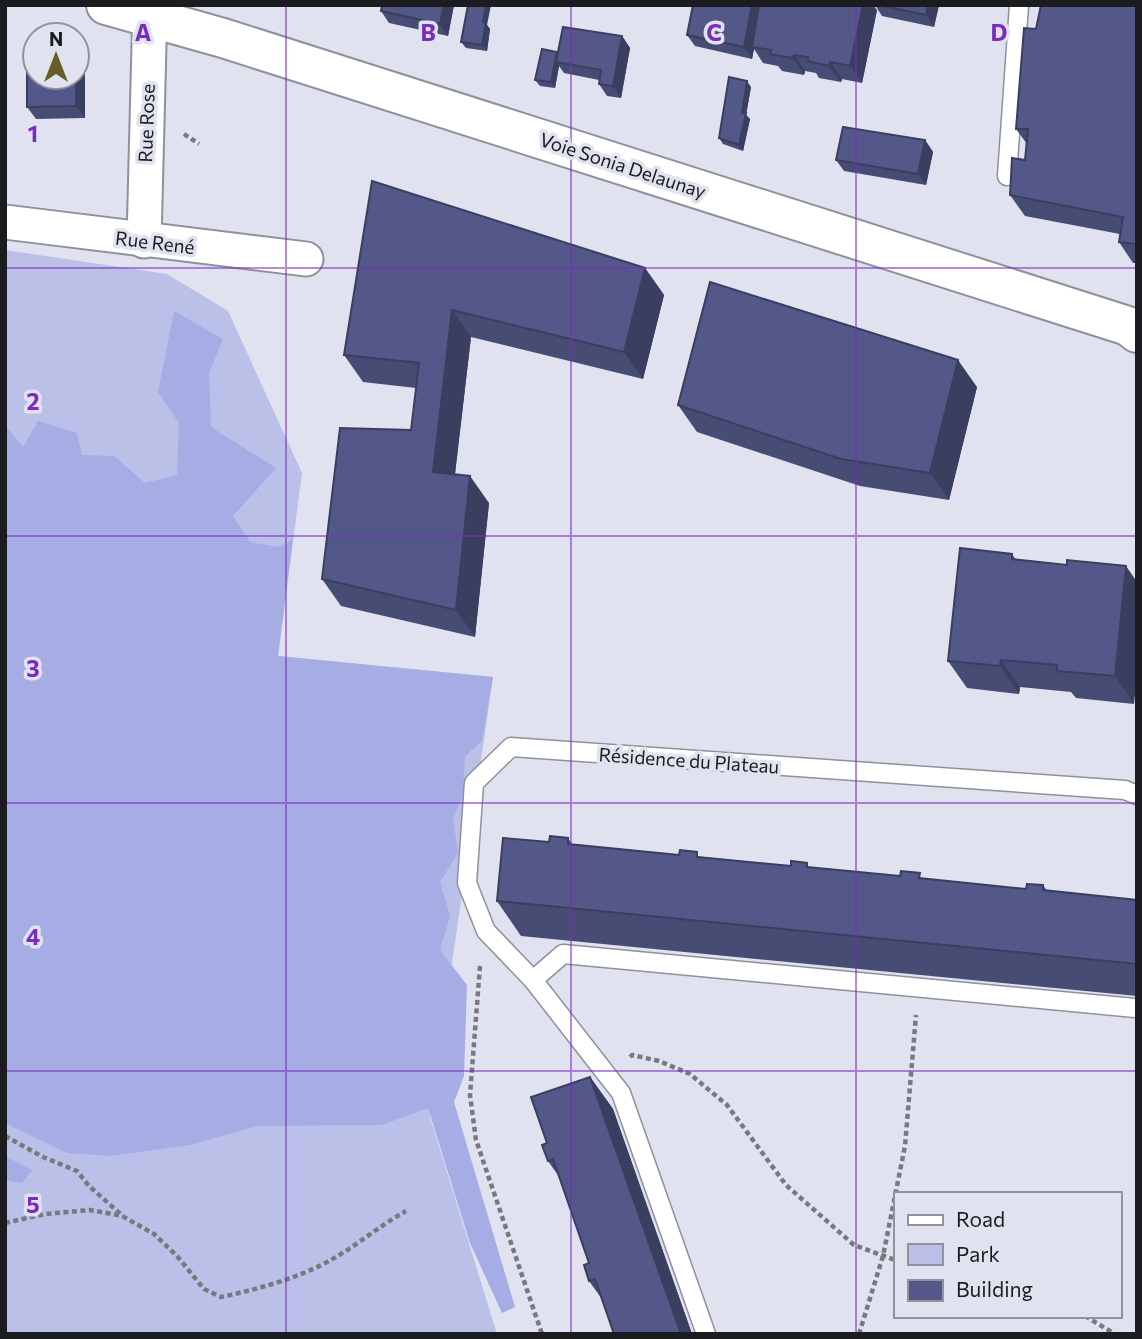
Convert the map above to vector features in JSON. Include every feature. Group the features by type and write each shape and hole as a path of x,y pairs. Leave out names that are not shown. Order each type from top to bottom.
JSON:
{"main road":[{"name":"Voie Sonia Delaunay","path":"106,5 150,11 223,38 1116,322 1137,333"}],"street":[{"name":"Rue Rose","path":"144,240 150,11"},
{"name":"Rue René","path":"5,222 306,259"}],"lane":[{"path":"1007,176 1018,5"},
{"name":"Résidence du Plateau","path":"706,1334 621,1093 533,980 486,932 467,883 474,783 511,747 1125,790 1137,795"},
{"path":"533,980 563,954 1135,1008"}],"path":[{"path":"896,1192 905,1146 918,987"},
{"path":"607,1075 632,1055 659,1061 690,1074 727,1105 786,1185 854,1245 894,1260"},
{"path":"5,1136 76,1171 124,1217 154,1234 177,1256 204,1289 221,1297 304,1273 331,1260 379,1226 406,1211"},
{"path":"859,1334 883,1256 894,1201"},
{"path":"5,1223 45,1214 90,1210 124,1217"},
{"path":"1088,1318 1115,1334"}],"green space":[{"path":"5,250 167,274 228,311 302,473 278,656 493,677 430,1117 497,1334 5,1334"}],"shaded area":[{"path":"174,311 223,339 209,373 211,427 276,468 233,516 250,542 279,547 293,539 278,656 493,677 482,741 465,756 463,797 453,817 458,853 440,882 450,916 440,950 467,985 464,1076 454,1102 515,1307 502,1313 470,1243 428,1108 382,1125 257,1126 190,1145 110,1156 67,1153 5,1123 5,425 23,447 38,421 77,433 82,455 114,456 145,483 177,475 179,423 158,392"},
{"path":"5,1156 32,1170 22,1183 5,1180"}],"building":[{"path":"382,5 444,5 440,24 381,11"},
{"path":"468,5 486,5 482,45 461,42"},
{"path":"693,5 752,5 744,47 687,35"},
{"path":"759,5 863,5 850,66 830,62 829,66 808,61 808,57 794,55 793,58 770,54 771,50 752,47"},
{"path":"878,5 928,5 926,15"},
{"path":"1041,5 1137,5 1137,244 1119,242 1123,217 1010,195 1012,158 1025,160 1028,129 1016,129 1024,28 1036,29"},
{"path":"563,27 622,36 613,86 599,84 601,70 556,62"},
{"path":"542,49 557,52 551,82 535,80"},
{"path":"729,77 747,81 742,113 746,113 739,145 719,138"},
{"path":"27,91 76,91 76,106 27,107"},
{"path":"843,127 925,140 918,174 836,160"},
{"path":"372,181 645,268 624,352 452,310 433,472 470,476 456,610 322,579 340,428 411,430 419,363 344,355"},
{"path":"710,282 958,360 930,473 841,459 678,405"},
{"path":"960,548 1012,554 1012,559 1067,565 1067,560 1126,566 1115,676 1057,671 1057,665 1001,660 1000,666 948,661"},
{"path":"550,836 568,838 568,844 679,855 680,850 697,852 697,857 791,866 791,861 807,863 807,867 900,876 901,871 920,873 919,878 1026,889 1027,884 1043,885 1043,890 1137,900 1137,964 497,901 503,838 549,842"},
{"path":"590,1077 681,1334 614,1334 595,1279 589,1281 584,1265 589,1263 553,1159 548,1161 542,1145 547,1143 531,1097"}]}
